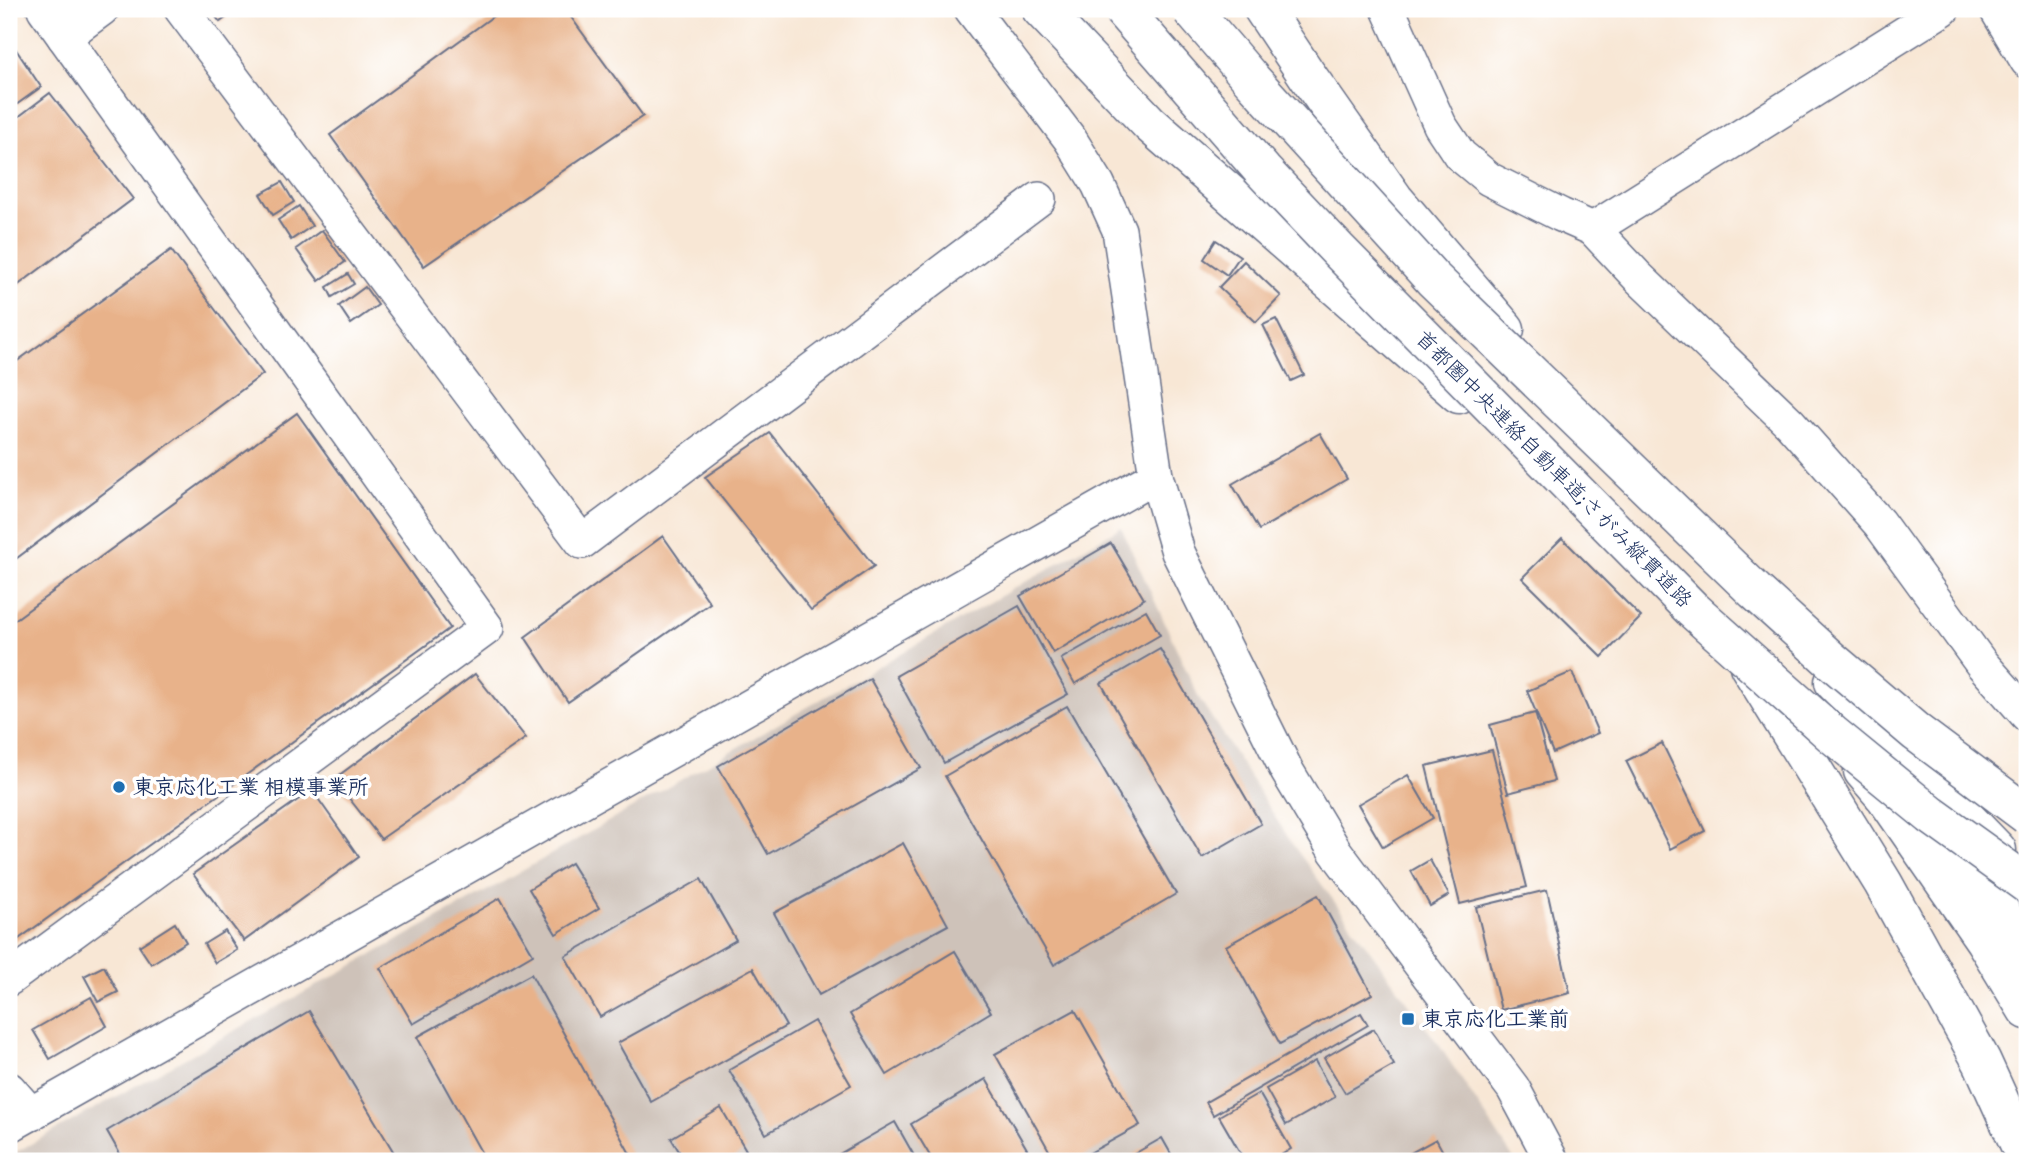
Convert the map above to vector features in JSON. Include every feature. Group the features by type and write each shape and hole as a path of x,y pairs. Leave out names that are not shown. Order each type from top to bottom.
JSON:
{"highway":[{"name":"首都圏中央連絡自動車道;さがみ縦貫道路","path":"1122,9 1263,171 1692,609 1832,734 1921,807 2027,883"},
{"path":"1191,9 1433,279 1755,591 1916,732 2027,815"},
{"path":"1263,9 1395,199 1620,465 1889,737 2027,883"},
{"path":"1045,13 1150,124 1575,495 1732,645 1828,729 1886,798 1985,941 2027,1010"},
{"path":"1732,645 1883,883 1982,1062 2026,1161"},
{"path":"1889,737 2027,953"}],"street":[{"path":"9,979 487,628 44,9"},
{"path":"64,37 102,9"},
{"path":"181,9 582,542 1039,199"},
{"path":"1388,9 1440,125 1460,155 1489,179 1593,229 1638,277 1790,423 1879,523 1982,663 2027,715"},
{"path":"1593,229 1943,9"},
{"path":"1996,9 2027,61"},
{"path":"977,11 1070,139 1097,184 1119,230 1156,476 1178,552 1287,771 1335,851 1513,1088 1552,1161"},
{"path":"9,1090 20,1120 1156,476"}],"shaded area":[{"path":"1121,527 1199,698 1293,845 1439,1045 1515,1161 9,1161 9,1156 503,882"}],"building":[{"path":"210,9 238,9 220,22"},
{"path":"503,9 565,9 643,116 424,266 330,135"},
{"path":"9,39 41,87 9,110"},
{"path":"50,93 133,199 9,292 9,124"},
{"path":"282,182 294,202 273,215 260,194"},
{"path":"299,206 312,226 291,240 278,220"},
{"path":"322,230 345,262 319,281 296,249"},
{"path":"1216,240 1240,256 1227,275 1204,259"},
{"path":"171,250 263,374 9,564 9,367"},
{"path":"1244,261 1281,296 1256,322 1219,287"},
{"path":"348,274 354,284 332,297 327,287"},
{"path":"365,287 378,305 351,324 339,306"},
{"path":"1276,319 1304,375 1291,381 1263,325"},
{"name":"東京応化工業 相模事業所","path":"297,413 450,628 9,946 9,624"},
{"path":"770,433 874,566 811,610 705,477"},
{"path":"1320,433 1347,479 1259,530 1232,484"},
{"path":"663,536 710,603 568,702 525,637"},
{"path":"1562,538 1641,617 1602,657 1522,578"},
{"path":"1111,543 1144,599 1053,653 1020,596"},
{"path":"1019,606 1068,694 944,763 896,676"},
{"path":"1146,610 1160,635 1075,684 1061,659"},
{"path":"1160,649 1261,824 1202,858 1101,683"},
{"path":"1572,672 1598,733 1553,753 1527,691"},
{"path":"475,674 526,738 381,839 334,779"},
{"path":"870,679 921,768 768,854 718,766"},
{"path":"1067,706 1176,894 1054,965 945,776"},
{"path":"1535,713 1554,781 1508,793 1490,725"},
{"path":"1662,743 1705,831 1670,849 1626,761"},
{"path":"1492,750 1527,887 1460,904 1426,766"},
{"path":"1408,775 1433,818 1383,847 1358,804"},
{"path":"312,790 359,857 244,941 193,874"},
{"path":"903,843 948,925 819,995 774,913"},
{"path":"1430,860 1449,895 1430,906 1411,871"},
{"path":"571,863 599,908 556,934 529,889"},
{"path":"701,879 736,940 600,1017 565,956"},
{"path":"1547,890 1570,993 1501,1010 1476,907"},
{"path":"1318,895 1372,994 1280,1044 1226,946"},
{"path":"500,898 533,954 413,1024 380,968"},
{"path":"175,923 186,942 151,964 139,946"},
{"path":"225,931 237,950 215,963 204,944"},
{"path":"955,951 991,1012 887,1075 850,1014"},
{"path":"104,966 118,992 98,1002 84,976"},
{"path":"753,968 786,1026 651,1102 618,1043"},
{"path":"531,974 634,1161 486,1161 417,1037"},
{"path":"91,997 107,1026 50,1059 33,1030"},
{"path":"1075,1010 1140,1125 1075,1161 1055,1161 995,1054"},
{"path":"309,1011 399,1161 124,1161 107,1131"},
{"path":"1361,1013 1368,1025 1213,1115 1206,1102"},
{"path":"814,1021 851,1085 766,1134 729,1070"},
{"path":"1374,1029 1394,1065 1345,1093 1324,1058"},
{"path":"1315,1061 1335,1097 1286,1125 1266,1089"},
{"path":"986,1079 1034,1161 933,1161 911,1124"},
{"path":"1259,1093 1291,1149 1271,1161 1245,1161 1219,1116"},
{"path":"721,1108 746,1150 729,1161 685,1161 671,1138"},
{"path":"895,1122 917,1161 827,1161"},
{"path":"1162,1138 1175,1161 1122,1161"},
{"path":"1436,1139 1448,1161 1396,1161"}],"place":[{"name":"東京応化工業 相模事業所","path":"119,787"},
{"name":"東京応化工業前","path":"1408,1019"}]}
